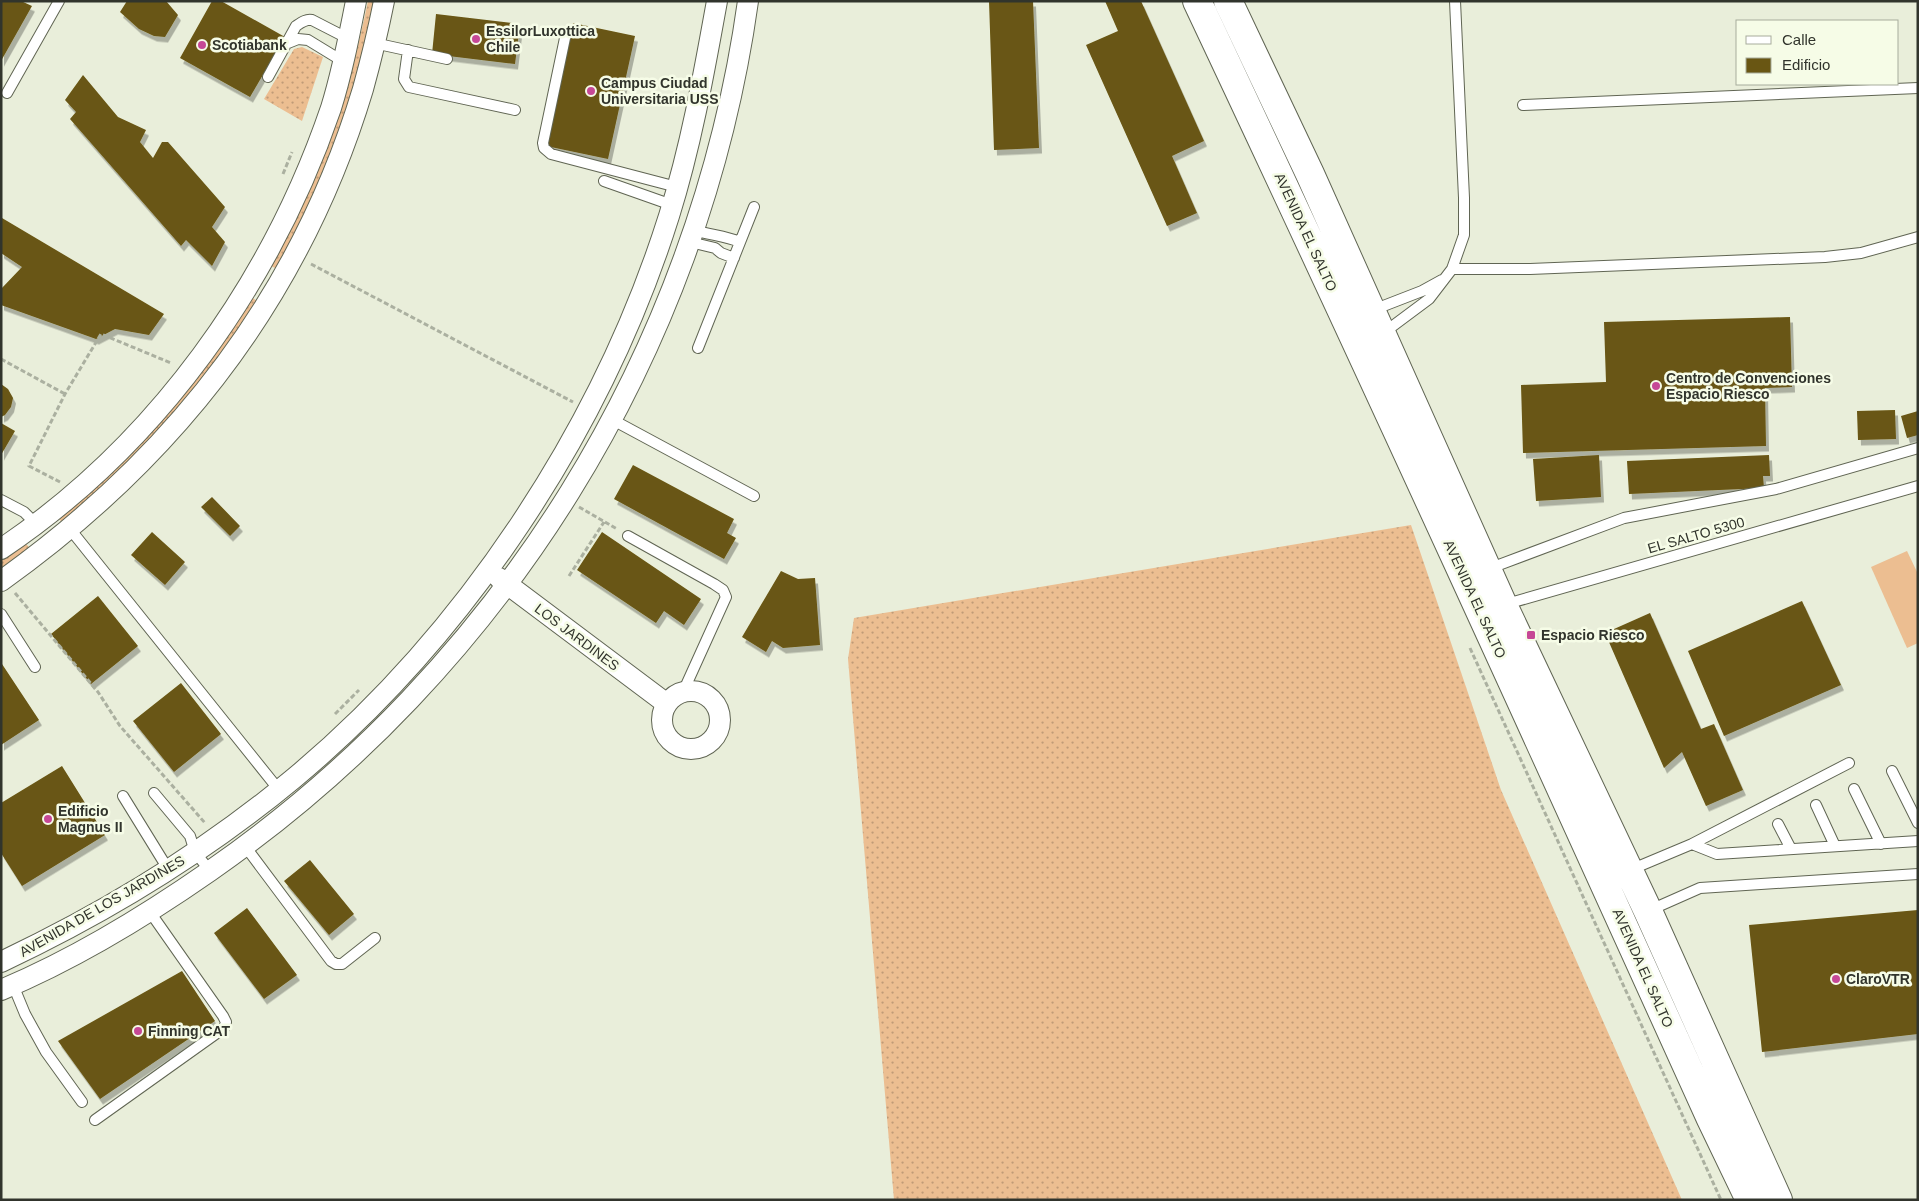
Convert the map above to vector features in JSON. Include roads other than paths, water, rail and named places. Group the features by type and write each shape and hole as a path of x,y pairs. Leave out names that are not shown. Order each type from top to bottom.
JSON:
{"main road":[{"name":"AVENIDA EL SALTO","path":"1197,1 1285,186 1477,574"},
{"name":"AVENIDA EL SALTO","path":"1228,1 1306,165 1376,322 1492,608 1635,917 1778,1200"},
{"name":"AVENIDA EL SALTO","path":"1635,917 1750,1200"}],"street":[{"path":"1,549 36,524 99,470 142,428 200,358 247,289 262,264 311,162 331,107 344,62 356,1"},
{"path":"8,586 40,553 67,532 120,484 168,436 217,377 269,301 284,276 312,220 339,159 360,96 384,1"},
{"name":"AVENIDA DE LOS JARDINES","path":"1,962 72,926 168,869 193,844 247,814 279,790 333,744 389,687 450,619 487,570 545,484 591,404 628,324 673,203 694,120 717,1"},
{"name":"AVENIDA DE LOS JARDINES","path":"7,988 83,950 150,912 265,832 332,777 387,725 438,671 508,585 565,500 611,419 661,315 692,236 716,162 726,120 748,1"},
{"path":"673,203 677,225 692,236"},
{"path":"660,242 692,236"},
{"path":"262,264 284,276"},
{"path":"247,289 269,301"},
{"path":"36,524 67,532"},
{"path":"36,524 40,553"},
{"name":"LOS JARDINES","path":"487,570 675,698"},
{"path":"247,814 246,825 249,829 255,832 265,832"}],"lane":[{"path":"7,93 59,1"},
{"path":"1376,322 1429,299 1452,269 1464,235 1455,1"},
{"path":"268,77 296,26 308,19 349,39"},
{"path":"288,43 298,38 308,40 344,62"},
{"path":"566,38 543,143 544,148 551,154 673,203"},
{"path":"374,43 447,60"},
{"path":"408,50 404,79 409,87 515,110"},
{"path":"1523,105 1918,88"},
{"path":"604,182 673,203"},
{"path":"698,348 754,207"},
{"path":"692,236 728,238 740,242"},
{"path":"692,236 721,253 734,258"},
{"path":"1452,269 1530,270 1825,258 1861,253 1918,238"},
{"path":"1376,322 1422,291 1446,279"},
{"path":"611,419 754,496"},
{"path":"1477,574 1624,518 1776,489 1918,448"},
{"name":"EL SALTO 5300","path":"1492,608 1918,486"},
{"path":"1,500 24,512 36,524"},
{"path":"67,532 279,790"},
{"path":"628,536 714,584 723,590 726,597 675,698"},
{"path":"1,614 35,667"},
{"path":"1616,876 1692,844 1849,763"},
{"path":"1892,772 1918,823"},
{"path":"1854,789 1881,844"},
{"path":"154,793 193,844 210,871"},
{"path":"123,796 168,869"},
{"path":"1816,804 1835,846"},
{"path":"1778,824 1791,849"},
{"path":"1692,844 1717,854 1918,841"},
{"path":"245,846 330,961 342,964 375,938"},
{"path":"1635,917 1700,888 1918,874"},
{"path":"95,1120 224,1028 226,1022 224,1016 150,912"},
{"path":"7,988 25,1014 46,1052 82,1102"}],"place":[{"name":"EssilorLuxottica Chile","path":"476,39"},
{"name":"Scotiabank","path":"202,45"},
{"name":"Campus Ciudad Universitaria USS","path":"591,91"},
{"name":"Centro de Convenciones Espacio Riesco","path":"1656,386"},
{"name":"Espacio Riesco","path":"1531,635"},
{"name":"Edificio Magnus II","path":"48,819"},
{"name":"ClaroVTR","path":"1836,979"},
{"name":"Finning CAT","path":"138,1031"}]}
